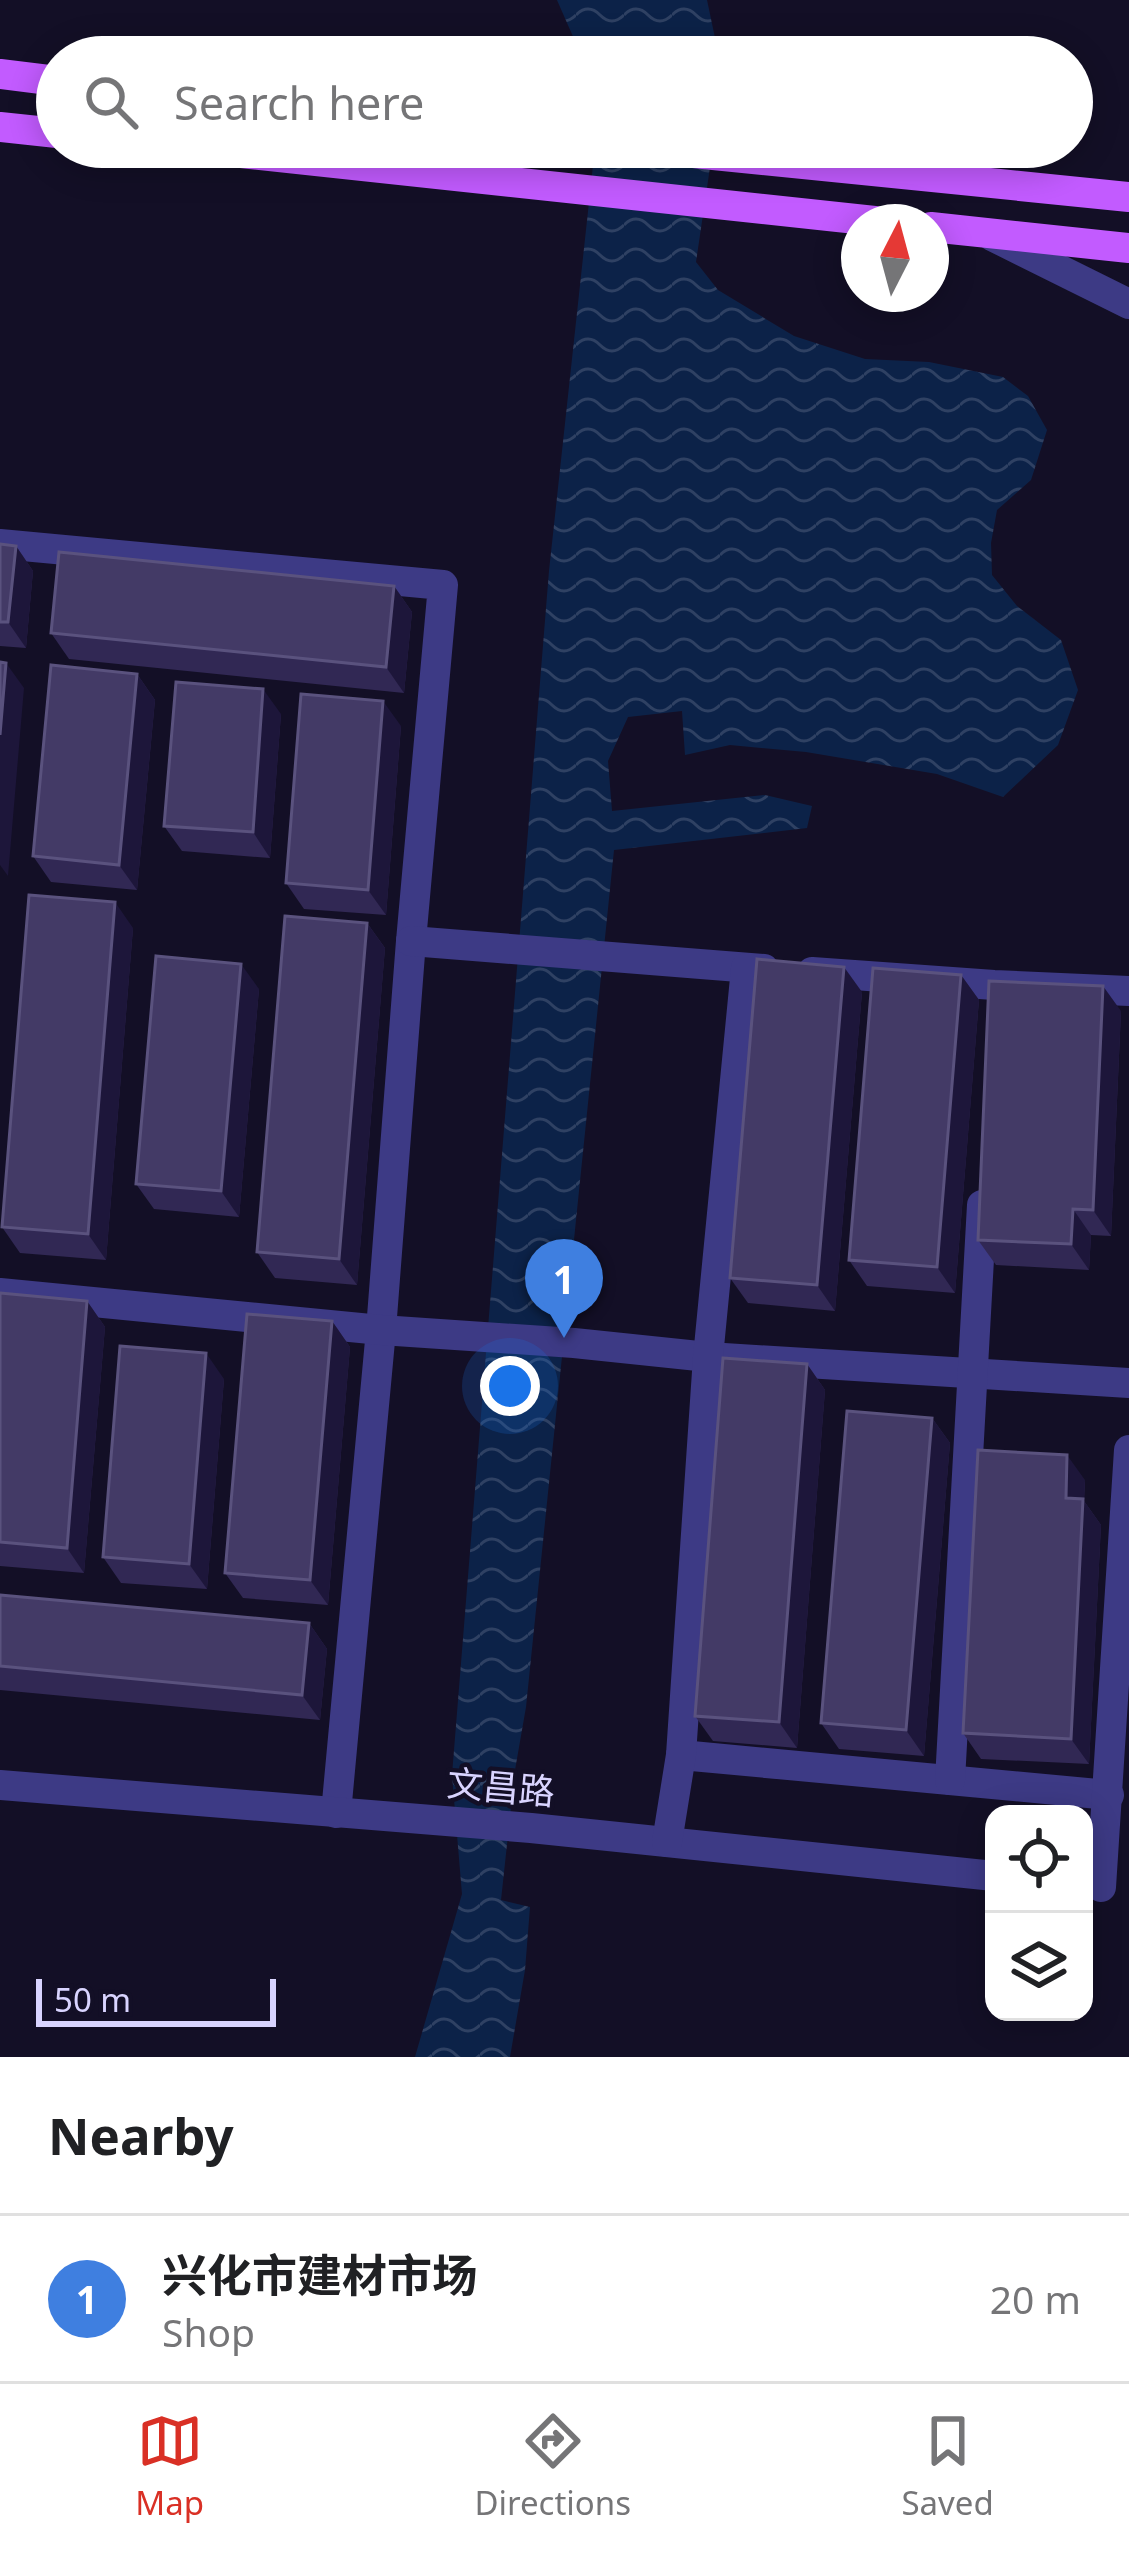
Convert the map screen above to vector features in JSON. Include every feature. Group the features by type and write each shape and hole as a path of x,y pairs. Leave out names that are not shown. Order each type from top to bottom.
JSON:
{"main road":[{"path":"0,74 36,78"},
{"path":"0,127 36,131"},
{"path":"377,168 841,217"},
{"path":"845,168 1129,197"},
{"path":"949,229 1129,248"}],"street":[{"path":"986,234 1129,304"},
{"path":"0,544 443,585 336,1813"},
{"path":"411,941 746,968 993,997 1129,991"},
{"path":"667,1842 681,1755 708,1357 746,968"},
{"path":"950,1780 984,1169"},
{"path":"0,1293 708,1357 1129,1383"},
{"path":"1105,1887 1129,1450"},
{"path":"681,1755 1109,1795"},
{"name":"文昌路","path":"0,1785 531,1828 985,1875"}],"water":[{"path":"557,0 707,0 715,36 573,36"},
{"path":"593,168 710,168 696,262 718,290 794,336 865,359 929,362 1003,377 1028,396 1047,430 1031,480 997,510 992,575 1017,606 1061,640 1078,690 1058,745 1003,797 937,774 806,752 730,745 685,755 682,711 628,717 608,761 612,811 765,795 812,806 807,828 614,850 526,1707 501,1900 530,1907 525,1970 510,2057 415,2057 462,1894 452,1775 549,571"}],"building":[{"path":"0,544 16,546 8,622 0,622"},
{"path":"59,552 394,586 386,667 51,633"},
{"path":"0,662 6,663 0,735"},
{"path":"51,665 137,674 119,865 33,856"},
{"path":"176,682 263,689 253,832 164,826"},
{"path":"301,694 383,701 368,890 286,883"},
{"path":"29,895 115,902 88,1234 2,1227"},
{"path":"285,916 367,923 339,1259 257,1252"},
{"path":"156,956 241,964 221,1191 136,1184"},
{"path":"757,959 844,967 817,1285 730,1278"},
{"path":"873,968 961,975 937,1267 849,1260"},
{"path":"989,981 1103,986 1093,1210 1073,1209 1071,1244 978,1240"},
{"path":"0,1293 87,1301 67,1548 0,1542"},
{"path":"247,1314 332,1321 310,1580 225,1573"},
{"path":"120,1346 206,1353 189,1564 103,1557"},
{"path":"723,1358 807,1364 779,1722 695,1716"},
{"path":"847,1411 932,1418 906,1730 821,1723"},
{"path":"978,1450 1067,1455 1066,1498 1083,1499 1071,1739 963,1733"},
{"path":"0,1595 309,1623 302,1695 0,1666"}],"place":[{"name":"兴化市建材市场","path":"564,1338"}]}
